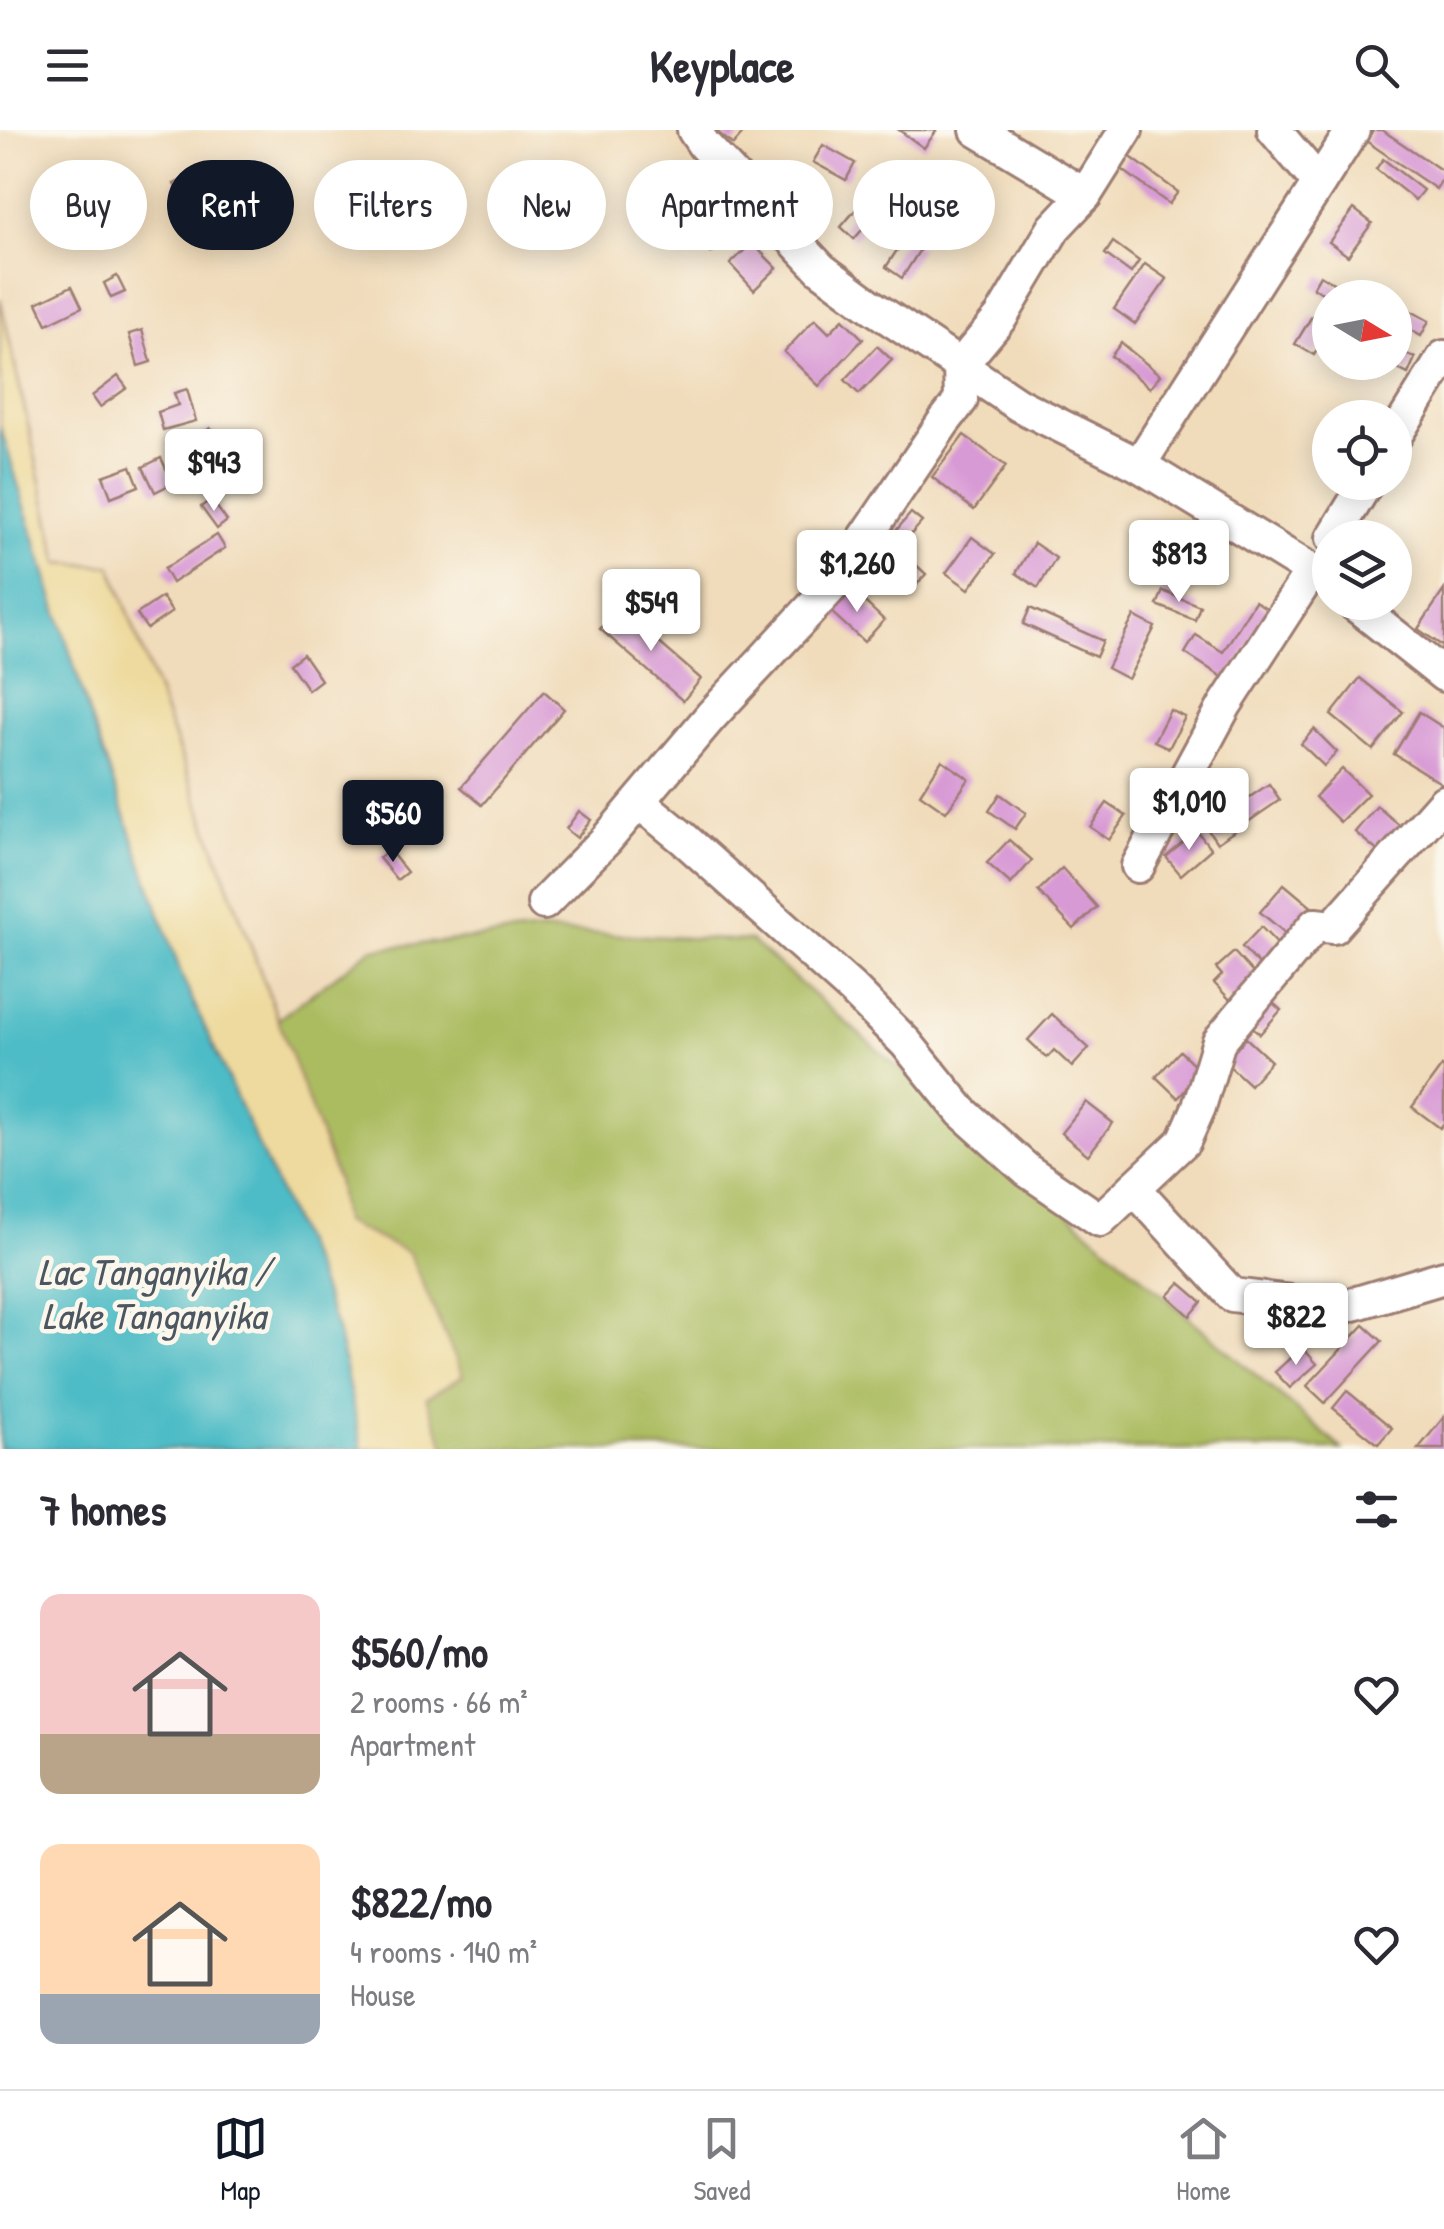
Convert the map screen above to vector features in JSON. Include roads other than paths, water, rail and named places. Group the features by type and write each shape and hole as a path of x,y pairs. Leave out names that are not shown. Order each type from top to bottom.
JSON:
{"street":[{"path":"694,130 704,146 821,269 871,306 1019,405 1139,465 1312,572"},
{"path":"977,130 1085,195"},
{"path":"544,903 596,851 722,704 834,584 961,400 960,366 1001,317 1054,228 1085,195 1126,130"},
{"path":"1274,130 1318,183"},
{"path":"1139,465 1352,130"},
{"path":"1412,409 1443,359"},
{"path":"1138,866 1225,705 1312,590"},
{"path":"1375,620 1444,675"},
{"path":"639,802 852,989 906,1043 962,1112 1028,1171 1100,1220 1184,1140 1199,1107 1219,1041 1315,925 1333,927 1444,802"},
{"path":"1134,1188 1232,1296 1340,1308 1444,1277"}],"water":[{"name":"Lac Tanganyika / Lake Tanganyika","path":"0,426 91,720 183,979 315,1272 337,1330 362,1449 0,1449"}]}
